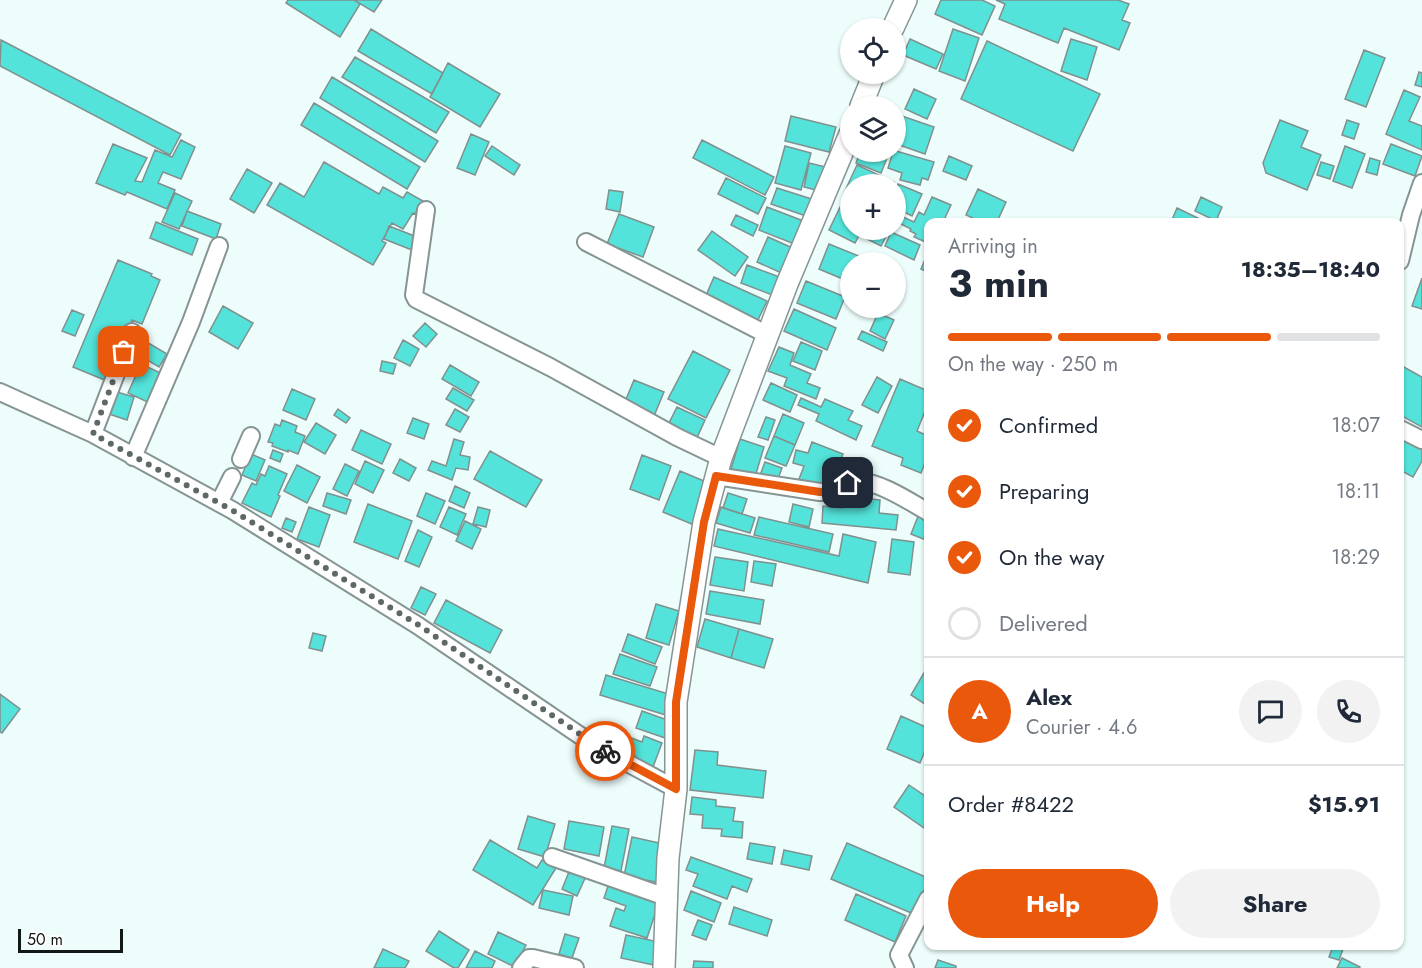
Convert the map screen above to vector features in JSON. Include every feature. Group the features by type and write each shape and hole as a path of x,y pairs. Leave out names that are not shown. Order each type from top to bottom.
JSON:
{"street":[{"path":"898,18 906,0"},
{"path":"664,968 668,858 676,789 676,702 704,522 718,467 787,284 840,158"},
{"path":"1404,244 1422,183"},
{"path":"426,210 417,264 414,295 416,299 550,367 677,437 718,467 820,492 833,491 848,483 863,481 883,488 924,510"},
{"path":"586,242 768,335"},
{"path":"133,456 191,321 219,246"},
{"path":"93,434 132,332"},
{"path":"0,392 93,434 219,503 417,624 594,746 676,789"},
{"path":"1404,431 1422,441"},
{"path":"241,459 251,436"},
{"path":"219,503 232,477"},
{"path":"552,857 666,897"},
{"path":"905,968 899,955 924,908"},
{"path":"521,968 529,958 533,957 575,968"}],"building":[{"path":"288,0 354,0 360,4 340,37 286,3"},
{"path":"354,0 382,0 374,12"},
{"path":"941,0 982,0 995,6 982,35 935,14"},
{"path":"996,0 1118,0 1129,4 1122,20 1130,23 1119,50 1064,28 1058,43 999,19 1005,4"},
{"path":"371,29 443,73 432,94 358,51"},
{"path":"953,29 979,38 965,81 939,71"},
{"path":"910,39 943,54 936,69 906,56 906,48"},
{"path":"1071,39 1097,47 1087,80 1061,71"},
{"path":"1,40 181,134 170,155 0,66"},
{"path":"987,41 1100,94 1073,151 961,99"},
{"path":"1364,50 1385,58 1366,107 1345,99"},
{"path":"355,57 449,112 436,133 342,77"},
{"path":"448,63 500,94 480,127 430,97"},
{"path":"1419,72 1422,73 1422,87 1415,85"},
{"path":"332,77 438,141 425,162 320,98"},
{"path":"914,89 936,99 927,119 906,109"},
{"path":"1404,90 1420,97 1409,121 1422,126 1422,150 1386,134"},
{"path":"314,103 420,167 407,189 301,125"},
{"path":"791,116 836,127 829,152 785,141"},
{"path":"906,117 934,127 925,154 906,147"},
{"path":"1280,120 1308,131 1301,147 1321,155 1307,190 1266,173 1263,163"},
{"path":"1347,120 1359,124 1354,139 1342,135"},
{"path":"471,134 489,142 475,175 457,168"},
{"path":"181,140 195,147 181,179 163,172 158,183 175,190 167,209 127,192 125,195 96,183 113,144 147,158 135,181 142,182 155,150 172,157"},
{"path":"702,140 774,177 765,195 693,158"},
{"path":"1391,144 1422,156 1415,176 1383,164"},
{"path":"492,146 520,165 514,175 485,156"},
{"path":"785,146 811,153 801,190 775,183"},
{"path":"1345,146 1365,154 1352,188 1333,181"},
{"path":"906,154 934,162 928,180 922,178 920,185 906,182 906,174 888,168 890,162 906,162"},
{"path":"949,156 972,166 966,180 943,171"},
{"path":"1370,158 1380,161 1377,175 1366,172"},
{"path":"324,162 379,194 383,187 403,198 407,192 423,201 403,229 392,223 382,241 386,243 373,265 267,205 280,183 304,197"},
{"path":"856,162 885,162 881,173"},
{"path":"1321,162 1334,166 1330,179 1317,175"},
{"path":"809,163 830,168 824,192 804,187"},
{"path":"857,165 877,174 853,174"},
{"path":"247,169 272,183 254,213 230,199"},
{"path":"726,178 766,198 758,214 718,194"},
{"path":"906,187 922,194 912,216 906,213"},
{"path":"777,188 818,201 812,218 771,204"},
{"path":"978,189 1006,202 999,218 972,218 966,215"},
{"path":"609,190 623,192 620,212 606,209"},
{"path":"175,193 192,201 179,229 162,222"},
{"path":"932,197 951,205 945,218 924,218 924,241 914,237 916,234 906,226 906,218 914,222 919,212 924,215"},
{"path":"1201,197 1222,207 1217,218 1210,218 1195,211"},
{"path":"767,207 806,222 797,245 759,230"},
{"path":"840,207 840,236 829,230"},
{"path":"1177,208 1198,218 1173,218"},
{"path":"187,211 221,224 216,239 182,226"},
{"path":"619,214 654,227 643,257 607,244"},
{"path":"736,215 758,225 753,236 731,225"},
{"path":"156,222 198,239 192,255 150,238"},
{"path":"389,226 417,237 412,250 384,239"},
{"path":"712,231 748,257 735,276 698,250"},
{"path":"768,237 797,250 786,275 757,262"},
{"path":"906,239 920,245 914,260 906,256 906,252 897,252 885,246 888,240"},
{"path":"869,240 884,240 881,246"},
{"path":"829,244 849,252 840,252 840,278 819,269"},
{"path":"118,260 152,274 151,276 160,280 142,324 132,320 107,381 73,367"},
{"path":"747,265 782,278 775,296 741,283"},
{"path":"714,277 767,301 756,324 704,300"},
{"path":"1422,278 1422,309 1412,306"},
{"path":"806,281 840,295 840,309 836,319 797,303"},
{"path":"223,306 253,323 238,349 209,332"},
{"path":"794,309 836,328 827,350 784,331"},
{"path":"72,310 84,315 75,336 62,331"},
{"path":"876,318 894,320 885,339 870,331"},
{"path":"425,323 437,334 426,347 413,336"},
{"path":"862,331 887,342 883,351 858,339"},
{"path":"403,340 419,349 410,366 394,358"},
{"path":"145,341 167,354 159,367 137,354"},
{"path":"801,342 822,351 815,370 793,361"},
{"path":"779,347 794,353 790,365 811,374 807,383 820,388 816,399 784,386 787,378 768,371"},
{"path":"693,351 730,370 706,418 668,399"},
{"path":"382,361 396,364 393,374 380,371"},
{"path":"141,364 165,375 152,404 128,393"},
{"path":"450,365 479,382 471,396 442,379"},
{"path":"1404,367 1422,377 1422,427 1404,417"},
{"path":"877,377 892,386 878,413 862,405"},
{"path":"900,379 924,389 924,414 917,431 924,434 924,465 921,473 901,465 903,458 872,446"},
{"path":"634,380 664,392 654,416 624,404"},
{"path":"771,383 797,395 790,412 763,400"},
{"path":"453,388 474,400 467,411 446,399"},
{"path":"292,389 315,399 306,420 283,410"},
{"path":"117,392 134,397 127,420 109,414"},
{"path":"801,398 821,407 825,399 853,411 848,420 862,426 856,440 816,421 819,414 798,405"},
{"path":"677,407 705,420 695,442 666,429"},
{"path":"338,409 350,418 346,423 334,415"},
{"path":"455,409 469,417 460,432 446,425"},
{"path":"783,414 804,423 795,445 774,436"},
{"path":"766,417 775,420 768,440 758,437"},
{"path":"413,418 429,424 424,439 407,433"},
{"path":"282,420 297,426 295,432 305,436 298,454 272,446 273,443 268,442 275,424 280,426"},
{"path":"316,423 336,435 325,454 304,442"},
{"path":"361,430 391,444 382,464 352,450"},
{"path":"774,436 795,445 786,466 765,458"},
{"path":"454,439 464,442 460,455 470,457 468,470 456,468 452,480 428,470 432,461 446,466"},
{"path":"740,439 764,447 755,477 731,469"},
{"path":"1404,439 1422,450 1422,461 1413,477 1404,472"},
{"path":"812,442 843,454 830,490 799,479 804,466 793,463 796,450 808,453"},
{"path":"273,450 283,454 280,462 270,458"},
{"path":"490,451 542,480 526,507 474,479"},
{"path":"251,454 265,460 256,481 242,475"},
{"path":"642,455 671,466 659,500 630,489"},
{"path":"400,459 416,468 409,481 393,473"},
{"path":"365,461 384,470 373,493 355,484"},
{"path":"765,462 782,468 776,484 759,478"},
{"path":"345,464 359,471 347,496 333,489"},
{"path":"297,465 320,477 307,503 284,491"},
{"path":"269,466 287,474 271,517 242,503 252,483 256,485 261,474 265,476"},
{"path":"680,471 711,484 694,525 663,512"},
{"path":"455,486 470,493 464,508 449,501"},
{"path":"327,493 351,500 346,514 323,506"},
{"path":"426,493 445,501 435,524 417,516"},
{"path":"728,493 747,499 742,514 723,508"},
{"path":"844,496 880,500 879,513 898,515 896,530 822,523 823,506 842,508"},
{"path":"368,504 412,521 398,559 354,542"},
{"path":"793,504 813,509 809,527 789,522"},
{"path":"309,507 330,515 319,547 297,539"},
{"path":"449,507 466,514 457,535 440,527"},
{"path":"478,507 490,510 486,527 473,524"},
{"path":"721,507 755,518 750,533 716,523"},
{"path":"919,514 924,516 924,539 911,534"},
{"path":"759,517 833,534 829,552 754,535"},
{"path":"286,518 296,522 292,532 282,528"},
{"path":"465,521 481,529 472,549 456,541"},
{"path":"718,529 839,556 843,534 876,542 868,583 714,546"},
{"path":"418,530 432,537 419,567 405,561"},
{"path":"892,539 914,542 910,575 888,572"},
{"path":"715,557 748,562 744,591 710,585"},
{"path":"754,561 776,564 772,586 751,582"},
{"path":"421,587 436,594 425,615 411,608"},
{"path":"710,591 764,600 760,624 706,614"},
{"path":"446,600 502,630 490,653 434,623"},
{"path":"656,604 679,611 669,645 646,638"},
{"path":"705,619 739,629 731,658 697,647"},
{"path":"739,629 773,639 764,668 731,658"},
{"path":"313,633 326,636 322,651 309,648"},
{"path":"628,634 662,647 655,664 622,651"},
{"path":"620,654 657,667 650,686 613,674"},
{"path":"924,673 924,703 911,695"},
{"path":"606,675 675,696 669,716 600,695"},
{"path":"0,694 20,709 2,733 0,732"},
{"path":"642,711 673,722 668,739 636,728"},
{"path":"901,716 924,726 924,753 920,763 887,749"},
{"path":"644,736 662,743 653,767 633,760 635,756 624,752 629,737 642,742"},
{"path":"695,750 718,752 717,765 766,771 763,798 690,790"},
{"path":"909,785 924,795 924,828 894,807"},
{"path":"692,797 716,800 716,806 735,808 733,821 743,822 742,838 721,836 722,829 702,828 703,815 690,814"},
{"path":"528,816 555,824 545,857 518,849"},
{"path":"569,821 604,827 599,856 564,849"},
{"path":"612,826 629,829 621,871 604,868"},
{"path":"632,837 664,844 656,882 624,876"},
{"path":"490,840 537,868 542,860 556,868 533,905 473,870"},
{"path":"750,843 775,847 772,864 747,859"},
{"path":"847,843 924,876 924,896 916,915 831,879"},
{"path":"784,850 812,856 809,870 781,864"},
{"path":"691,857 752,879 747,892 732,886 727,899 693,886 698,874 686,870"},
{"path":"571,867 587,874 577,896 562,889"},
{"path":"610,880 659,902 647,938 610,926 616,908 624,911 626,906 604,898"},
{"path":"543,890 573,896 569,915 539,908"},
{"path":"691,891 721,903 714,922 684,910"},
{"path":"856,894 906,916 895,942 845,920"},
{"path":"734,907 772,920 767,936 729,924"},
{"path":"698,920 712,925 706,940 692,935"},
{"path":"439,931 469,950 458,968 454,968 426,951"},
{"path":"498,932 526,945 515,967 488,954"},
{"path":"565,934 579,938 572,958 559,954"},
{"path":"626,935 659,942 654,965 621,958"},
{"path":"383,949 409,961 405,968 374,968"},
{"path":"1332,950 1343,950 1339,960 1329,957"},
{"path":"475,951 495,961 492,968 466,968"},
{"path":"1342,958 1360,967 1337,968"},
{"path":"938,960 956,966 956,968 935,968"},
{"path":"694,961 713,962 713,968 693,968"}],"way so far":[{"path":"124,352 93,434 232,510 417,624 594,746 605,751"}],"route":[{"path":"605,751 676,789 676,702 704,522 716,476 820,492 833,491 848,483"}]}
